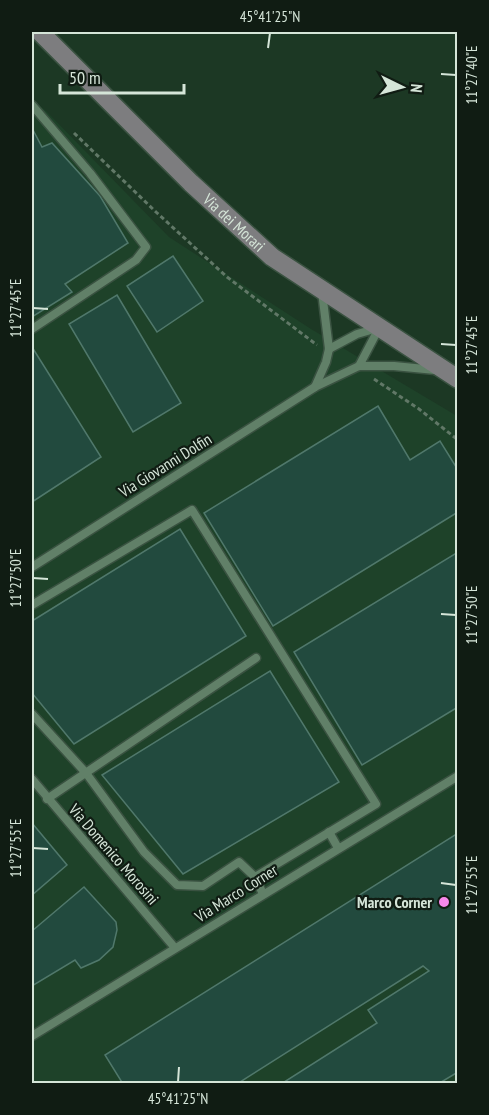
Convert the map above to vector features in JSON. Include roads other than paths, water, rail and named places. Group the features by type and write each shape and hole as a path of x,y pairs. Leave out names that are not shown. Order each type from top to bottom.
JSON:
{"street":[{"name":"Via dei Morari","path":"39,32 191,183 272,257 452,375"}],"lane":[{"path":"32,105 90,173 146,247 136,260 32,329"},
{"path":"315,387 326,363 328,351 322,290"},
{"path":"328,351 357,334 379,328"},
{"path":"356,366 379,328"},
{"name":"Via Giovanni Dolfin","path":"32,567 315,387 356,366 394,366 452,375"},
{"path":"32,605 192,510 376,804 255,877"},
{"path":"47,799 256,658"},
{"path":"32,714 86,773 144,852 177,885 203,886 239,862 255,877 263,894"},
{"name":"Via Marco Corner","path":"32,1036 458,776"},
{"name":"Via Domenico Morosini","path":"32,779 175,948"},
{"path":"328,832 338,849"}],"place":[{"name":"Marco Corner","path":"444,902"}]}
